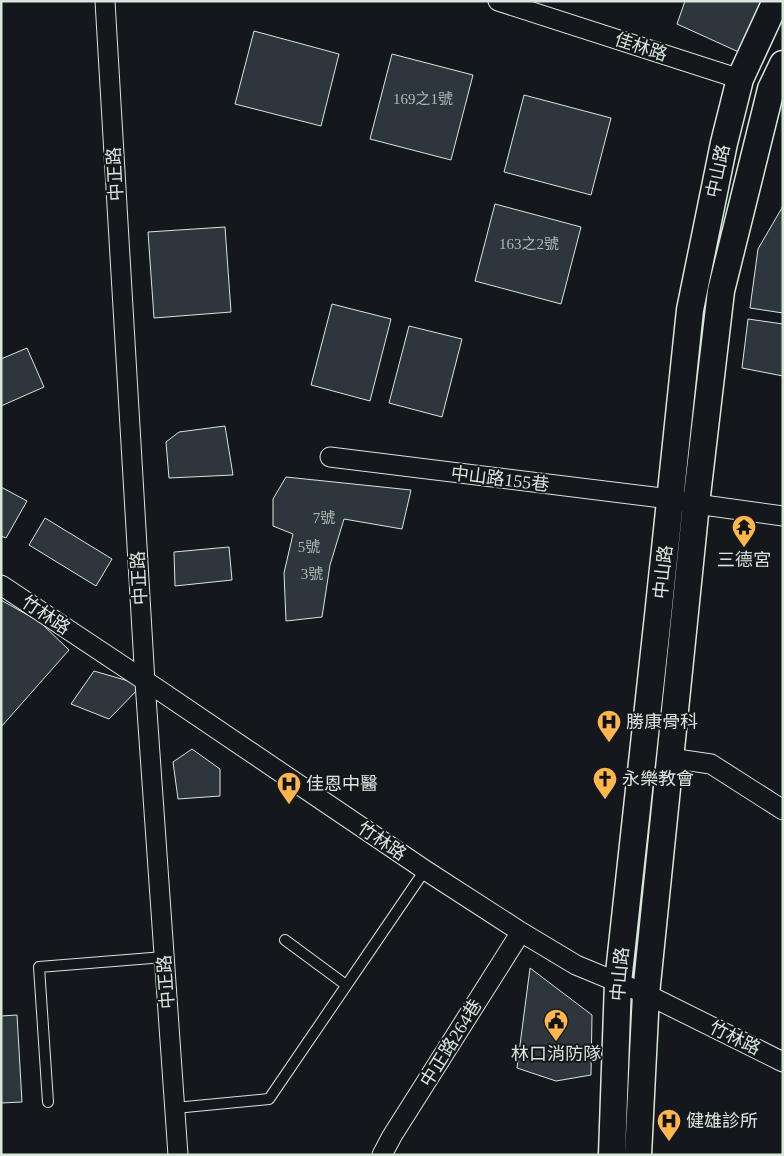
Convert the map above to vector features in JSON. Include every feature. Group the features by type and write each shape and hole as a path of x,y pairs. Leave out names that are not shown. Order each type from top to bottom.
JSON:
{"main road":[{"name":"中山路","path":"612,1155 618,982 690,310 724,143 740,79 776,1"},
{"name":"中山路","path":"638,1155 646,994 696,504 721,291 783,64"},
{"name":"佳林路","path":"740,79 777,91"}],"street":[{"name":"中正路","path":"105,1 145,682 178,1155"},
{"name":"佳林路","path":"498,1 740,79"},
{"name":"中山路155巷","path":"330,457 670,499 783,516"},
{"name":"竹林路","path":"1,586 425,870 521,932 576,965 646,994 783,1062"},
{"path":"670,758 711,764 783,810"},
{"name":"中正路264巷","path":"382,1155 392,1136 521,932"}],"lane":[{"path":"175,1108 269,1098 425,870"},
{"path":"285,940 346,985"},
{"path":"48,1102 39,967 164,957"}],"building":[{"path":"685,1 763,1 741,53 677,24"},
{"path":"254,31 339,54 321,126 235,104"},
{"path":"392,54 473,75 451,160 370,139"},
{"path":"524,95 611,118 591,195 504,172"},
{"path":"495,204 581,227 561,304 475,281"},
{"path":"783,206 783,313 750,308 758,249"},
{"path":"225,227 231,312 154,318 148,232"},
{"path":"332,304 391,319 370,401 311,385"},
{"path":"748,319 783,324 783,376 742,368"},
{"path":"409,326 462,339 442,417 389,403"},
{"path":"27,348 44,387 1,406 1,359"},
{"path":"225,426 233,475 169,478 166,442 179,432"},
{"path":"286,477 411,490 402,529 344,519 330,565 322,617 286,621 284,573 293,534 273,526 273,499"},
{"path":"1,487 27,501 6,538 1,536"},
{"path":"45,518 112,559 96,586 29,545"},
{"path":"229,547 232,580 175,586 174,552"},
{"path":"1,600 40,622 69,650 1,727"},
{"path":"94,671 142,685 109,719 71,704"},
{"path":"192,749 220,769 220,796 178,799 173,762"},
{"name":"林口消防隊","path":"530,968 592,1015 591,1075 556,1081 517,1068"},
{"path":"17,1015 22,1102 1,1103 1,1016"}],"place":[{"name":"三德宮","path":"744,548"},
{"name":"勝康骨科","path":"609,743"},
{"name":"永樂教會","path":"605,800"},
{"name":"佳恩中醫","path":"289,805"},
{"name":"林口消防隊","path":"556,1042"},
{"name":"健雄診所","path":"669,1142"}]}
